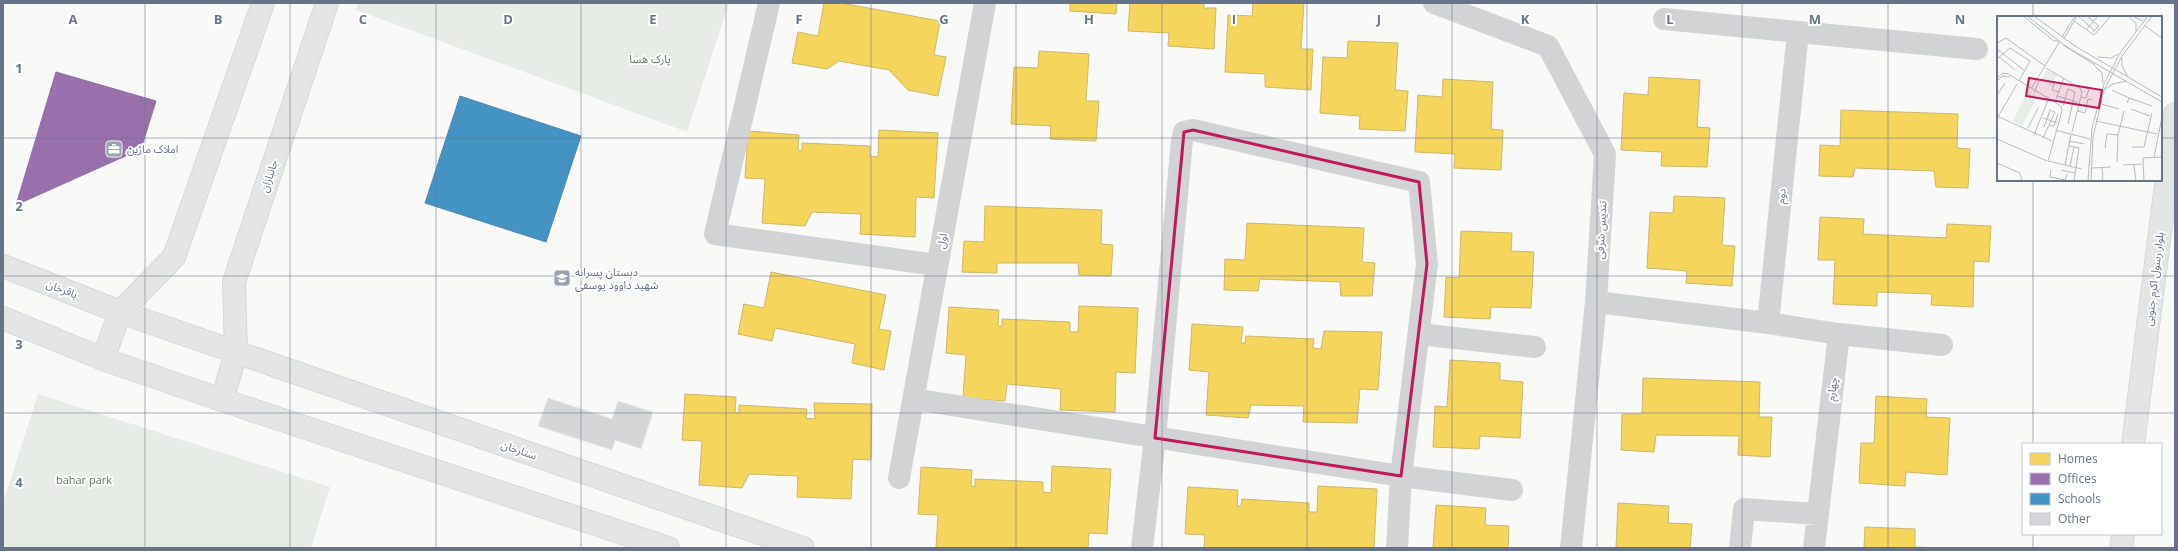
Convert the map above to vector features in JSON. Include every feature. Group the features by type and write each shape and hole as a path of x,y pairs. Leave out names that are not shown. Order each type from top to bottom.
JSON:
{"main road":[{"path":"103,358 120,312 174,257 263,3"},
{"name":"جانبازان","path":"222,400 236,353 234,282 327,3"},
{"name":"بلوار رسول اکرم جنوبی","path":"2134,443 2175,114"},
{"name":"باقرخان","path":"3,266 120,312 236,353"},
{"path":"3,318 103,358 222,400 668,548"},
{"name":"ستارخان","path":"236,353 248,355 723,522 803,548"},
{"path":"2121,548 2123,535"}],"street":[{"path":"769,3 715,234 938,265"},
{"name":"اول","path":"899,478 985,3"},
{"name":"تندیس شرقی","path":"1434,3 1548,46 1605,154 1596,302 1571,548"},
{"path":"1664,18 1977,48"},
{"name":"دوم","path":"1768,323 1798,32"},
{"path":"1142,548 1155,438 1184,132 1192,130 1419,182 1427,264 1401,476 1397,548"},
{"path":"1596,302 1942,346"},
{"path":"1419,334 1535,347"},
{"name":"چهارم","path":"1814,548 1839,334"},
{"path":"913,399 1401,476 1512,490"},
{"path":"1740,548 1744,509 1817,514"}],"highlighted area":[{"path":"1193,130 1419,182 1427,264 1401,476 1155,438 1184,132"}],"green space":[{"name":"پارک هسا","path":"358,3 729,3 687,132 356,10"},
{"name":"bahar park","path":"38,394 330,487 311,548 3,548 3,503"}],"building: Homes":[{"path":"824,3 841,3 940,21 934,55 946,57 938,96 908,90 889,70 839,61 827,69 792,63 798,32 818,36"},
{"path":"1070,3 1117,3 1116,14 1070,11"},
{"path":"1130,3 1204,3 1204,8 1216,8 1214,49 1168,46 1169,33 1128,31"},
{"path":"1253,3 1304,3 1301,49 1313,49 1311,90 1265,87 1265,74 1225,72 1228,15 1252,16"},
{"path":"1348,41 1398,43 1395,90 1408,91 1405,131 1359,129 1360,116 1320,113 1323,57 1347,58"},
{"path":"1039,51 1089,54 1086,101 1099,101 1096,141 1050,139 1051,126 1011,124 1014,67 1038,68"},
{"path":"1649,77 1700,80 1697,127 1710,128 1707,167 1661,166 1662,152 1621,150 1624,93 1648,95"},
{"path":"1443,79 1493,82 1491,129 1503,130 1501,170 1454,168 1455,154 1415,152 1418,95 1442,97"},
{"path":"1841,110 1958,114 1957,148 1970,149 1968,188 1936,187 1934,171 1855,168 1853,177 1819,176 1820,145 1840,146"},
{"path":"879,130 938,133 934,198 916,197 915,237 860,234 861,214 812,212 805,226 762,223 765,179 745,178 748,131 799,135 798,150 802,151 802,143 870,146 870,156 878,157"},
{"path":"1674,196 1725,198 1722,245 1735,246 1732,286 1686,283 1687,271 1647,268 1650,212 1673,213"},
{"path":"985,206 1102,210 1101,244 1113,245 1111,276 1079,275 1078,263 997,263 997,273 962,272 964,241 984,242"},
{"path":"1820,217 1864,219 1863,234 1946,238 1947,224 1991,226 1989,262 1974,261 1973,307 1931,305 1932,294 1877,292 1877,306 1833,304 1835,260 1818,260"},
{"path":"1247,223 1364,228 1362,262 1375,263 1372,296 1341,296 1340,282 1260,279 1258,291 1224,290 1225,259 1245,260"},
{"path":"1461,231 1512,233 1511,251 1534,252 1531,308 1491,307 1490,319 1444,317 1446,277 1459,278"},
{"path":"771,272 886,295 879,329 891,331 884,370 852,363 855,344 775,328 772,341 738,334 744,304 764,308"},
{"path":"1079,306 1138,308 1135,373 1116,372 1115,412 1060,410 1061,389 1007,384 1005,401 963,398 966,355 946,353 949,307 999,310 998,326 1002,326 1002,319 1070,322 1070,332 1078,332"},
{"path":"1192,324 1243,327 1241,343 1245,343 1246,336 1314,339 1313,348 1321,349 1324,331 1382,332 1378,390 1360,389 1357,423 1303,422 1304,406 1251,405 1248,418 1206,415 1209,372 1189,370"},
{"path":"1450,360 1500,363 1500,380 1523,382 1520,438 1480,436 1479,449 1433,447 1435,406 1447,407"},
{"path":"1643,378 1760,382 1759,417 1772,417 1770,457 1738,455 1739,436 1656,435 1654,452 1621,450 1622,414 1642,414"},
{"path":"685,394 736,397 735,413 739,413 739,405 807,409 806,418 815,419 814,403 872,404 871,460 853,459 851,499 797,497 798,476 749,474 742,488 699,485 702,441 682,440"},
{"path":"1876,396 1927,399 1926,417 1950,418 1947,475 1906,472 1905,486 1859,483 1861,443 1874,443"},
{"path":"1052,466 1111,469 1107,534 1089,533 1088,548 936,548 938,515 918,514 921,467 972,470 971,486 975,487 975,479 1043,482 1043,492 1051,493"},
{"path":"1318,486 1377,489 1374,548 1204,548 1205,535 1185,534 1188,487 1238,490 1237,506 1241,506 1242,499 1309,503 1309,512 1317,512"},
{"path":"1618,503 1669,506 1668,523 1692,524 1690,548 1616,548"},
{"path":"1436,505 1486,508 1485,525 1509,526 1508,548 1433,548"},
{"path":"1865,527 1915,529 1915,547 1939,548 1864,548"}],"building: Offices":[{"path":"56,72 156,101 141,149 16,205"}],"building: Schools":[{"path":"460,96 581,136 546,242 425,203"}],"building: Other":[{"path":"548,398 612,419 618,401 653,412 641,449 615,440 612,450 538,426"}],"place":[{"name":"املاک ماژین","path":"114,149"},
{"name":"دبستان پسرانه شهید داوود یوسفی","path":"562,278"}]}
